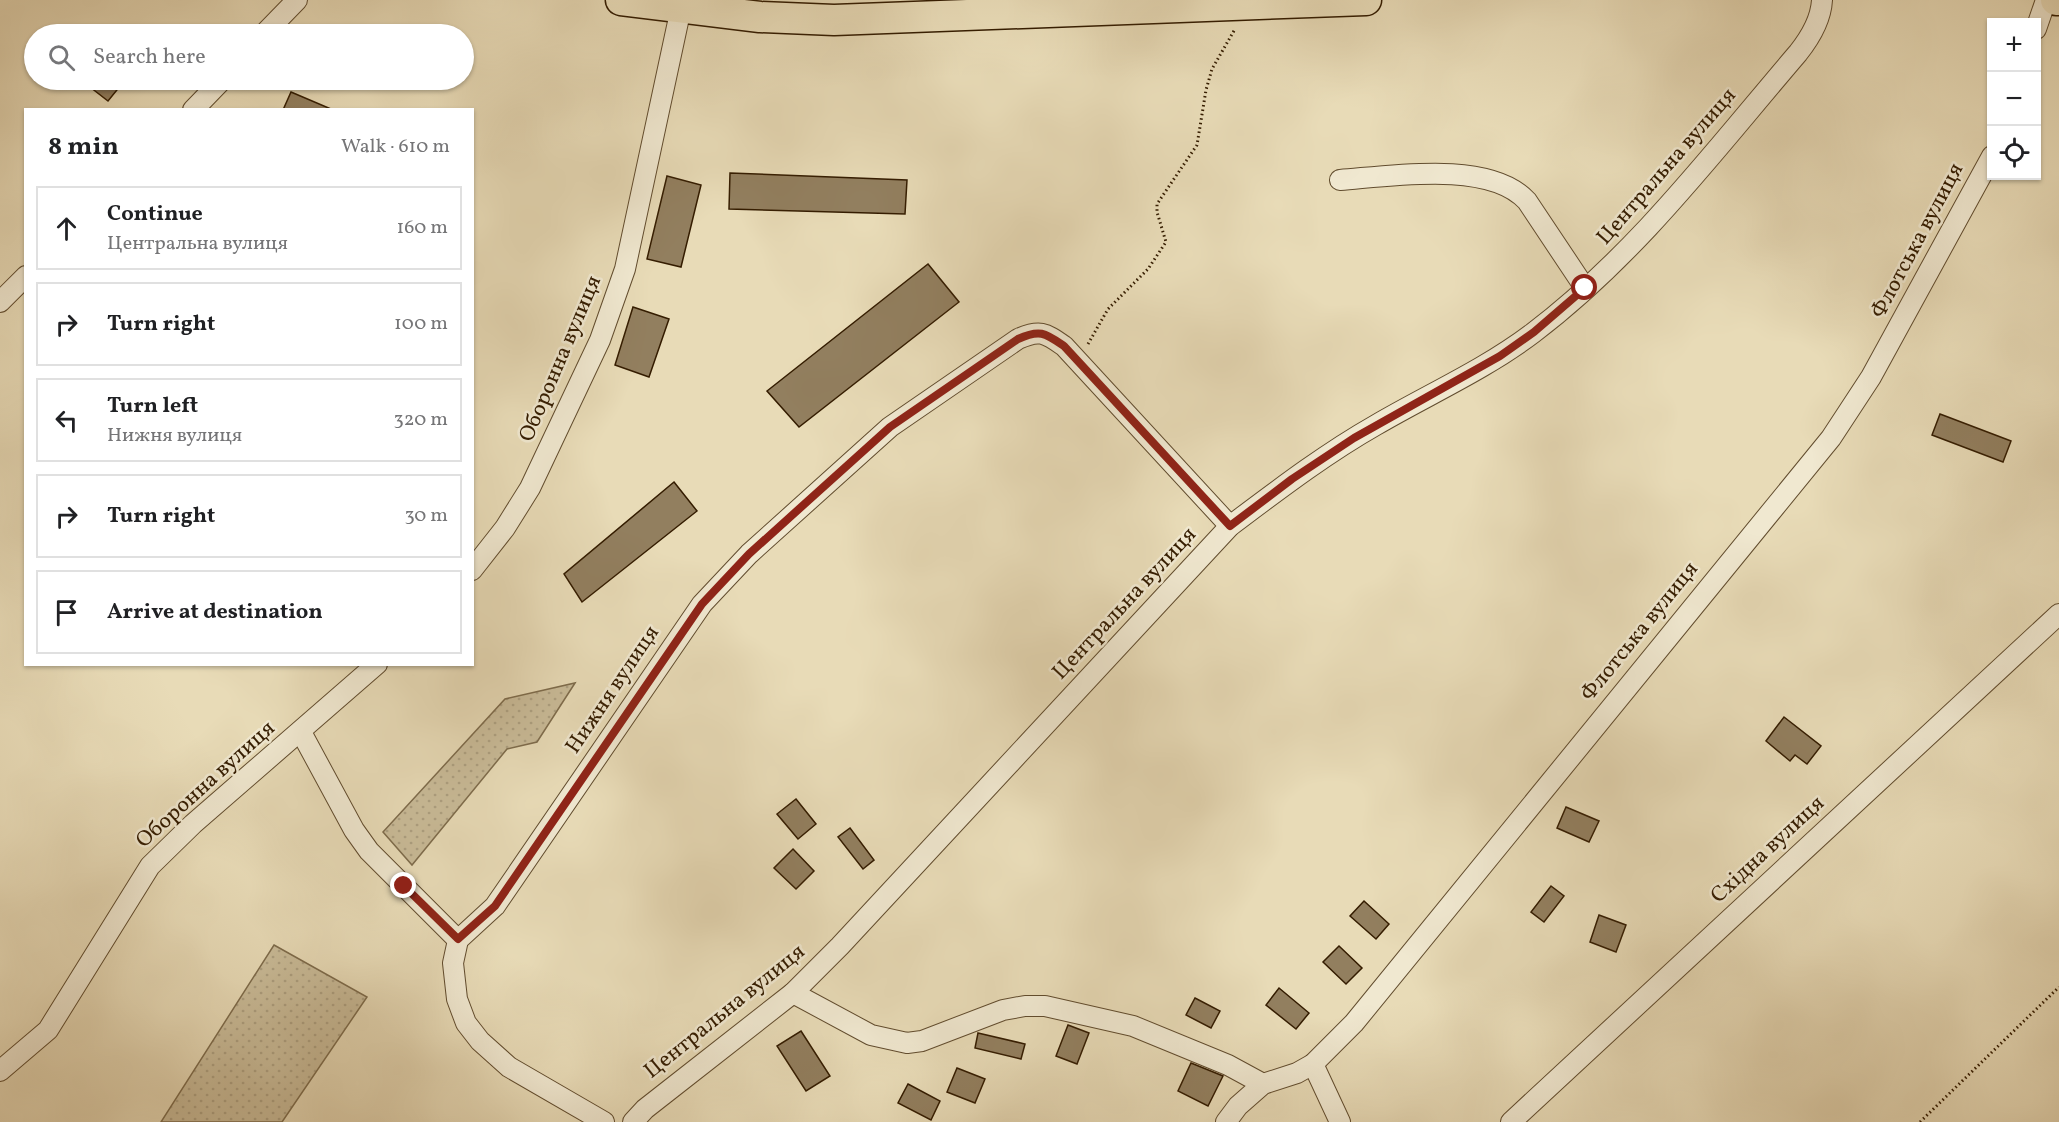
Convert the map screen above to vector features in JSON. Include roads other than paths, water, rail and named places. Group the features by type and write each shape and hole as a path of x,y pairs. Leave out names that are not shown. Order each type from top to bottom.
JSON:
{"main road":[{"path":"621,0 811,20 915,9 1249,5 1366,0"}],"street":[{"path":"274,24 297,0"},
{"name":"Центральна вулиця","path":"633,1122 645,1108 793,993 916,867 1230,526 1292,479 1362,433 1500,356 1534,332 1649,230 1808,40 1821,10 1822,0"},
{"path":"2040,18 2046,0"},
{"name":"Оборонна вулиця","path":"474,567 505,528 530,488 600,340 625,269 681,8"},
{"path":"196,108 213,90"},
{"name":"Флотська вулиця","path":"1226,1122 1238,1106 1263,1084 1298,1073 1313,1064 1354,1023 1831,438 1871,377 1987,165"},
{"path":"1340,180 1419,173 1481,177 1505,183 1527,201 1585,288"},
{"path":"0,302 24,278"},
{"name":"Нижня вулиця","path":"458,939 495,906 696,613 749,554 890,427 1018,339 1033,332 1047,334 1078,362 1230,526"},
{"name":"Східна вулиця","path":"1511,1122 2059,614"},
{"name":"Оборонна вулиця","path":"0,1071 48,1030 150,866 193,824 375,666"},
{"path":"301,732 354,830 369,851 458,939 453,963 457,999 466,1023 480,1041 509,1067 604,1122"},
{"path":"793,993 872,1035 907,1043 922,1041 1003,1010 1025,1006 1045,1006 1133,1026 1228,1065 1263,1084"},
{"path":"1313,1064 1340,1122"}]}
